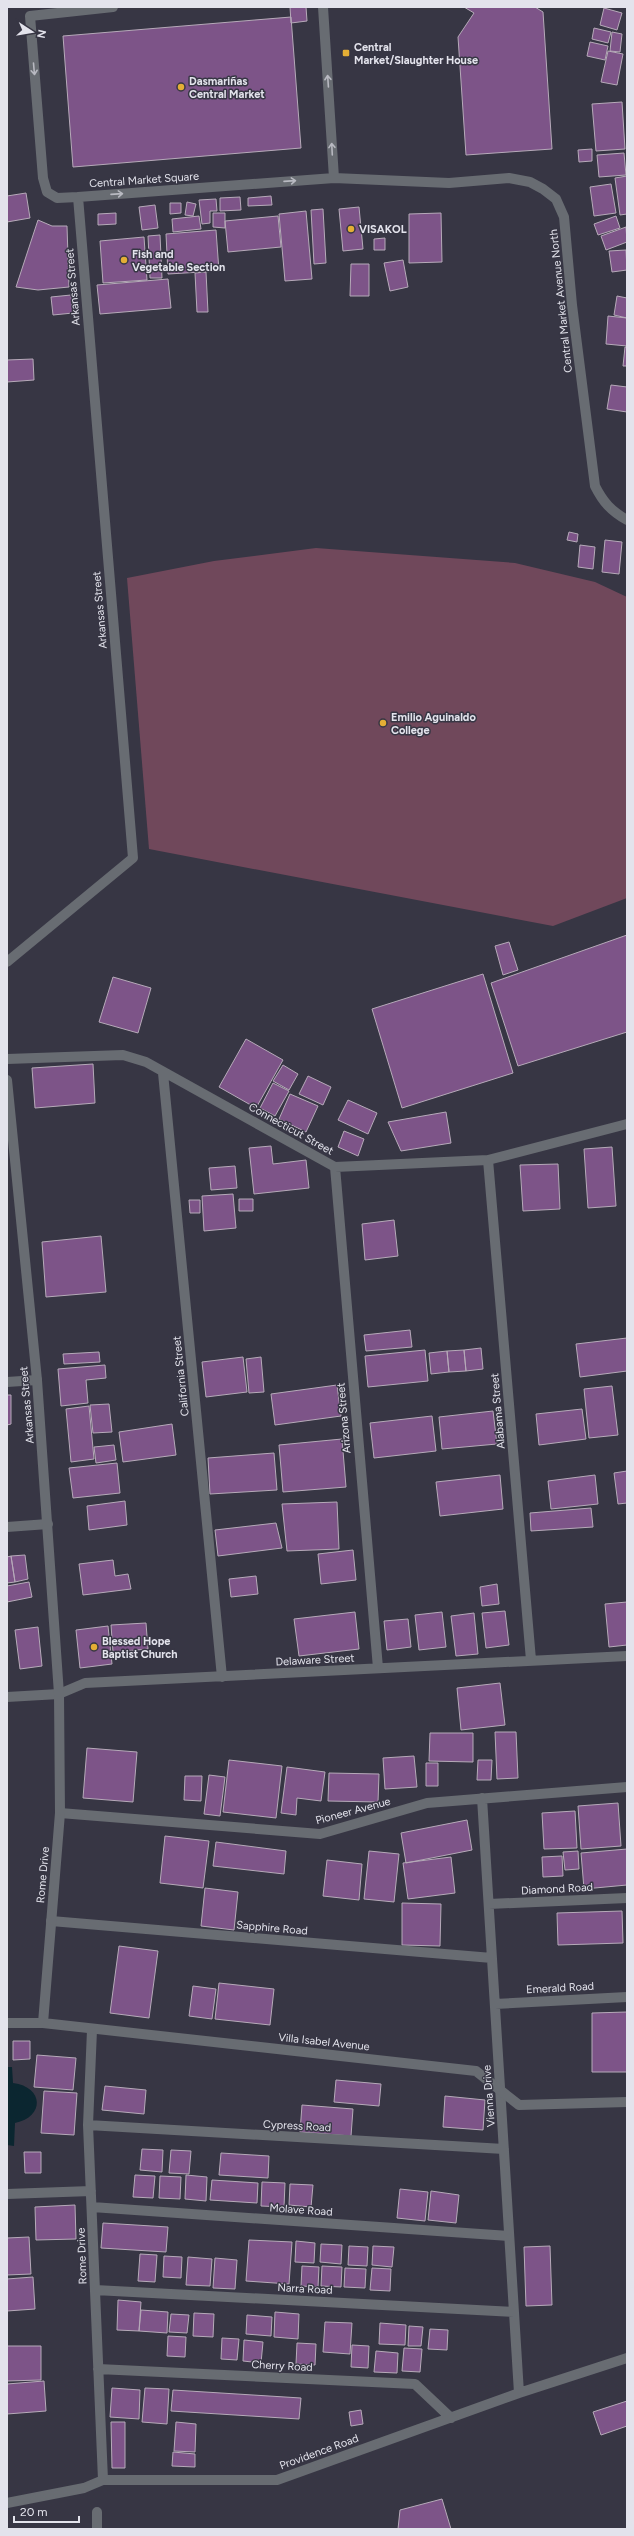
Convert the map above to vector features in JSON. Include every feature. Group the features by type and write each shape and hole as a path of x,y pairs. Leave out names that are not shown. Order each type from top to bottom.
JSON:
{"street":[{"name":"Central Market Square","path":"113,7 30,12 44,186 51,196 57,198 78,197 334,178"},
{"path":"323,7 334,178"},
{"name":"Central Market Avenue North","path":"334,178 449,183 509,178 530,182 543,189 556,199 564,217 566,230 572,305 595,486 602,500 613,512 627,520"},
{"name":"Arkansas Street","path":"7,962 133,858 78,197"},
{"name":"Connecticut Street","path":"7,1059 123,1055 146,1062 163,1073 334,1167 488,1160 624,1124"},
{"name":"California Street","path":"163,1073 222,1677"},
{"name":"Arkansas Street","path":"7,1080 37,1380 59,1694 59,1730"},
{"name":"Alabama Street","path":"488,1160 531,1660"},
{"name":"Arizona Street","path":"334,1167 378,1668"},
{"path":"7,1382 37,1380"},
{"path":"7,1526 48,1524"},
{"name":"Delaware Street","path":"7,1697 59,1694 85,1683 627,1656"},
{"name":"Rome Drive","path":"43,2022 60,1813 59,1730"},
{"name":"Pioneer Avenue","path":"60,1813 320,1834 427,1803 627,1787"},
{"name":"Vienna Drive","path":"482,1798 519,2393"},
{"name":"Diamond Road","path":"489,1904 627,1898"},
{"name":"Sapphire Road","path":"51,1921 492,1958"},
{"name":"Emerald Road","path":"495,2004 627,1997"},
{"name":"Villa Isabel Avenue","path":"7,2023 43,2022 92,2030 476,2071 500,2088 519,2105 627,2102"},
{"name":"Rome Drive","path":"92,2030 88,2125 103,2480"},
{"name":"Cypress Road","path":"88,2125 504,2150"},
{"path":"7,2194 91,2191"},
{"name":"Molave Road","path":"92,2207 509,2236"},
{"name":"Narra Road","path":"95,2290 514,2312"},
{"name":"Providence Road","path":"7,2503 84,2488 103,2480 278,2480 519,2393 627,2358"},
{"name":"Cherry Road","path":"98,2369 415,2384 451,2418"},
{"path":"97,2512 97,2529"}],"shaded area":[{"name":"Emilio Aguinaldo College","path":"316,548 515,563 595,582 627,597 627,898 553,926 149,849 127,578 214,561"}],"water":[{"path":"7,2067 12,2067 13,2083 31,2090 37,2102 36,2109 32,2115 25,2120 15,2123 14,2146 7,2145"}],"building":[{"path":"290,7 306,7 307,21 291,23"},
{"path":"464,7 535,7 543,12 552,149 466,155 458,37 474,13"},
{"path":"604,8 622,13 617,30 600,25"},
{"name":"Dasmariñas Central Market","path":"291,17 301,148 73,167 63,36"},
{"path":"594,28 611,32 608,43 592,39"},
{"path":"612,32 622,34 620,52 610,51"},
{"path":"590,42 608,46 605,60 587,56"},
{"path":"608,51 623,54 617,85 601,82"},
{"path":"622,102 625,149 596,151 592,104"},
{"path":"592,149 592,161 579,162 578,150"},
{"path":"624,153 626,175 599,177 597,155"},
{"path":"627,176 627,214 620,215 615,178"},
{"path":"611,184 616,213 594,216 590,187"},
{"path":"26,193 30,218 7,222 7,196"},
{"path":"271,196 272,205 248,206 248,198"},
{"path":"240,197 241,210 220,211 220,198"},
{"path":"216,199 217,211 210,211 210,223 202,224 199,200"},
{"path":"187,202 196,204 193,216 185,215"},
{"path":"170,203 181,203 181,213 170,214"},
{"path":"155,205 158,228 142,230 139,207"},
{"name":"VISAKOL","path":"359,207 363,249 343,251 339,209"},
{"path":"323,209 326,263 314,264 311,210"},
{"path":"306,211 312,279 285,281 279,214"},
{"path":"116,213 116,224 98,225 98,214"},
{"path":"213,213 225,213 225,228 213,227"},
{"path":"441,213 442,262 409,263 409,214"},
{"path":"199,216 201,229 173,232 172,219"},
{"path":"278,216 281,247 228,252 225,221"},
{"path":"616,216 620,228 598,235 594,224"},
{"path":"38,220 52,226 67,226 69,287 38,290 16,287"},
{"path":"626,227 627,242 606,250 601,236"},
{"path":"216,230 219,271 168,274 166,234"},
{"path":"160,235 162,278 150,278 148,236"},
{"name":"Fish and Vegetable Section","path":"144,237 147,280 103,283 100,241"},
{"path":"385,238 385,250 374,250 374,239"},
{"path":"626,250 627,270 612,272 609,251"},
{"path":"403,260 408,287 390,291 384,263"},
{"path":"351,264 369,264 369,296 350,296"},
{"path":"206,272 208,312 197,312 195,273"},
{"path":"168,279 171,308 100,314 97,285"},
{"path":"71,295 73,313 53,315 51,297"},
{"path":"617,296 627,298 627,318 614,315"},
{"path":"608,316 627,318 627,346 606,344"},
{"path":"625,347 627,347 627,366 623,366"},
{"path":"33,359 34,380 7,382 7,360"},
{"path":"611,385 627,387 627,412 607,409"},
{"path":"569,532 578,534 577,542 567,540"},
{"path":"605,540 622,542 619,574 602,572"},
{"path":"580,545 595,547 593,569 578,567"},
{"path":"627,935 627,1032 518,1066 491,983"},
{"path":"509,942 518,970 503,975 495,946"},
{"path":"483,974 513,1073 402,1108 372,1009"},
{"path":"113,977 151,988 138,1033 99,1022"},
{"path":"246,1039 283,1060 256,1108 219,1087"},
{"path":"93,1064 95,1103 35,1108 32,1068"},
{"path":"283,1065 298,1074 289,1090 273,1081"},
{"path":"308,1076 331,1087 323,1105 299,1094"},
{"path":"273,1083 289,1091 275,1116 260,1108"},
{"path":"290,1094 318,1106 306,1132 279,1119"},
{"path":"348,1100 377,1113 368,1134 338,1120"},
{"path":"446,1112 451,1143 401,1151 388,1122"},
{"path":"344,1131 364,1139 358,1156 338,1147"},
{"path":"271,1146 273,1164 306,1160 309,1188 254,1194 249,1148"},
{"path":"612,1147 616,1206 588,1208 584,1149"},
{"path":"558,1164 560,1209 523,1211 520,1165"},
{"path":"235,1166 237,1188 211,1190 209,1168"},
{"path":"233,1194 236,1228 204,1231 202,1196"},
{"path":"239,1199 253,1199 253,1211 239,1211"},
{"path":"189,1200 200,1200 200,1213 190,1213"},
{"path":"394,1220 398,1256 365,1260 362,1224"},
{"path":"101,1236 106,1292 46,1297 42,1242"},
{"path":"410,1330 412,1347 366,1351 364,1335"},
{"path":"627,1338 627,1371 580,1377 576,1344"},
{"path":"481,1348 483,1369 466,1371 464,1350"},
{"path":"425,1350 428,1381 368,1387 365,1356"},
{"path":"464,1350 466,1371 449,1372 447,1351"},
{"path":"447,1351 449,1372 431,1374 429,1353"},
{"path":"99,1352 100,1362 64,1364 63,1354"},
{"path":"243,1357 247,1392 206,1397 202,1362"},
{"path":"261,1357 264,1392 249,1393 246,1359"},
{"path":"105,1365 106,1378 86,1380 88,1403 61,1406 58,1369"},
{"path":"337,1385 341,1416 275,1425 271,1394"},
{"path":"612,1386 618,1435 589,1438 584,1389"},
{"path":"7,1395 11,1395 11,1424 7,1425"},
{"path":"109,1404 112,1432 93,1433 90,1405"},
{"path":"89,1406 94,1459 71,1462 66,1409"},
{"path":"582,1409 586,1439 539,1445 536,1414"},
{"path":"493,1411 497,1444 442,1449 439,1417"},
{"path":"432,1416 436,1451 374,1458 370,1423"},
{"path":"172,1424 176,1455 123,1462 119,1432"},
{"path":"342,1439 346,1487 283,1492 279,1445"},
{"path":"114,1445 116,1460 96,1463 94,1447"},
{"path":"274,1453 277,1490 210,1494 208,1458"},
{"path":"117,1463 120,1493 73,1498 69,1468"},
{"path":"627,1471 627,1503 618,1504 614,1473"},
{"path":"500,1475 503,1509 440,1516 436,1482"},
{"path":"595,1475 598,1504 551,1509 548,1481"},
{"path":"125,1501 127,1525 89,1530 87,1506"},
{"path":"337,1502 339,1549 287,1551 282,1504"},
{"path":"591,1508 593,1527 531,1531 530,1513"},
{"path":"276,1523 282,1548 218,1556 215,1530"},
{"path":"353,1550 356,1580 321,1584 318,1554"},
{"path":"25,1555 28,1579 15,1582 11,1556"},
{"path":"11,1556 15,1582 7,1583 7,1557"},
{"path":"113,1560 115,1576 128,1574 131,1589 83,1595 79,1564"},
{"path":"256,1576 258,1594 231,1597 229,1579"},
{"path":"29,1582 32,1597 7,1602 7,1586"},
{"path":"497,1584 499,1604 482,1606 480,1587"},
{"path":"627,1602 627,1645 609,1647 605,1604"},
{"path":"505,1611 509,1645 486,1648 482,1613"},
{"path":"355,1612 359,1649 299,1656 294,1619"},
{"path":"442,1612 446,1647 419,1650 415,1615"},
{"path":"474,1613 478,1654 456,1656 451,1616"},
{"path":"408,1619 411,1647 387,1650 384,1621"},
{"path":"146,1623 148,1649 113,1652 111,1625"},
{"name":"Blessed Hope Baptist Church","path":"108,1626 112,1664 80,1668 76,1630"},
{"path":"38,1627 42,1666 20,1669 15,1630"},
{"path":"500,1683 505,1725 461,1730 457,1688"},
{"path":"495,1732 516,1732 518,1778 497,1779"},
{"path":"430,1733 473,1733 473,1762 429,1761"},
{"path":"87,1748 137,1752 133,1802 83,1798"},
{"path":"414,1756 417,1787 385,1789 383,1758"},
{"path":"229,1760 282,1766 276,1818 223,1812"},
{"path":"478,1760 492,1760 491,1780 477,1780"},
{"path":"426,1763 438,1763 438,1786 426,1786"},
{"path":"287,1767 325,1772 321,1801 297,1798 296,1815 281,1813"},
{"path":"329,1773 379,1774 378,1802 328,1801"},
{"path":"209,1775 225,1777 220,1816 204,1814"},
{"path":"185,1776 202,1776 201,1801 184,1800"},
{"path":"618,1803 621,1846 581,1849 578,1806"},
{"path":"575,1811 577,1848 544,1849 542,1813"},
{"path":"467,1820 472,1850 406,1863 401,1833"},
{"path":"165,1836 209,1841 203,1888 160,1883"},
{"path":"216,1842 286,1851 284,1874 213,1866"},
{"path":"627,1849 627,1885 584,1889 581,1853"},
{"path":"369,1851 399,1854 394,1902 364,1899"},
{"path":"578,1851 579,1869 565,1870 563,1852"},
{"path":"562,1856 563,1876 543,1877 542,1857"},
{"path":"451,1857 455,1893 408,1899 403,1863"},
{"path":"327,1860 362,1864 359,1900 323,1896"},
{"path":"205,1888 238,1892 234,1930 201,1926"},
{"path":"402,1903 441,1904 440,1946 402,1945"},
{"path":"622,1911 623,1943 558,1945 557,1913"},
{"path":"119,1946 158,1951 149,2018 110,2013"},
{"path":"219,1983 274,1989 270,2025 215,2019"},
{"path":"193,1986 216,1989 212,2019 189,2016"},
{"path":"627,2012 627,2072 592,2072 592,2013"},
{"path":"13,2041 30,2041 30,2059 13,2060"},
{"path":"37,2055 76,2058 73,2090 34,2087"},
{"path":"336,2080 381,2084 379,2106 334,2102"},
{"path":"105,2086 146,2090 144,2114 102,2110"},
{"path":"44,2091 77,2093 74,2135 41,2133"},
{"path":"445,2096 485,2100 483,2130 443,2127"},
{"path":"302,2105 353,2109 351,2136 300,2132"},
{"path":"142,2149 163,2150 162,2172 140,2170"},
{"path":"171,2150 191,2151 189,2174 169,2173"},
{"path":"24,2152 41,2152 41,2173 25,2173"},
{"path":"221,2153 269,2156 268,2178 219,2175"},
{"path":"135,2175 155,2176 153,2198 133,2197"},
{"path":"186,2175 207,2177 206,2201 185,2199"},
{"path":"160,2176 181,2177 180,2199 159,2198"},
{"path":"212,2180 258,2183 257,2203 210,2200"},
{"path":"262,2182 285,2183 284,2207 261,2206"},
{"path":"290,2184 313,2185 311,2207 289,2205"},
{"path":"400,2189 428,2192 425,2221 397,2218"},
{"path":"431,2191 459,2195 456,2223 428,2220"},
{"path":"75,2205 76,2239 36,2240 35,2207"},
{"path":"103,2223 168,2227 166,2252 101,2248"},
{"path":"29,2237 31,2274 7,2275 7,2238"},
{"path":"249,2240 292,2242 289,2284 246,2281"},
{"path":"296,2241 315,2243 314,2263 295,2262"},
{"path":"321,2244 342,2245 341,2264 320,2262"},
{"path":"349,2246 368,2247 367,2266 348,2265"},
{"path":"373,2246 394,2247 392,2267 372,2265"},
{"path":"550,2246 552,2305 526,2306 524,2247"},
{"path":"140,2254 157,2255 155,2282 138,2281"},
{"path":"164,2256 182,2257 181,2278 163,2277"},
{"path":"188,2257 212,2259 210,2286 186,2285"},
{"path":"215,2258 237,2260 235,2289 213,2288"},
{"path":"302,2266 319,2267 318,2287 301,2286"},
{"path":"322,2266 342,2267 341,2287 321,2286"},
{"path":"345,2268 366,2269 365,2288 344,2287"},
{"path":"372,2268 391,2269 390,2291 370,2290"},
{"path":"33,2277 35,2309 7,2311 7,2279"},
{"path":"118,2300 141,2302 139,2331 117,2330"},
{"path":"141,2310 168,2312 167,2333 139,2331"},
{"path":"275,2312 299,2314 298,2339 274,2337"},
{"path":"194,2313 214,2314 213,2337 193,2336"},
{"path":"171,2314 189,2315 187,2333 169,2332"},
{"path":"247,2315 272,2317 271,2336 246,2334"},
{"path":"325,2322 352,2323 350,2354 323,2352"},
{"path":"380,2323 406,2325 405,2345 379,2344"},
{"path":"409,2326 423,2327 421,2346 408,2346"},
{"path":"430,2329 448,2330 447,2350 428,2349"},
{"path":"168,2336 186,2337 185,2357 167,2356"},
{"path":"222,2338 239,2339 237,2360 221,2359"},
{"path":"244,2340 263,2342 261,2363 243,2361"},
{"path":"297,2343 316,2344 315,2365 296,2364"},
{"path":"352,2345 369,2346 368,2368 351,2367"},
{"path":"7,2346 41,2346 41,2380 7,2381"},
{"path":"404,2348 422,2349 420,2372 402,2371"},
{"path":"376,2351 398,2353 397,2373 374,2372"},
{"path":"44,2381 46,2411 7,2414 7,2384"},
{"path":"112,2388 140,2390 139,2419 110,2417"},
{"path":"145,2388 169,2389 167,2424 142,2422"},
{"path":"173,2390 301,2398 299,2419 171,2411"},
{"path":"627,2401 627,2426 601,2435 593,2412"},
{"path":"361,2410 363,2424 351,2426 349,2412"},
{"path":"111,2422 125,2422 125,2468 112,2468"},
{"path":"176,2422 196,2424 195,2452 174,2451"},
{"path":"173,2452 195,2454 195,2467 172,2466"},
{"path":"442,2499 451,2529 398,2529 400,2510"}],"place":[{"name":"Central Market/Slaughter House","path":"346,53"},
{"name":"Dasmariñas Central Market","path":"181,87"},
{"name":"VISAKOL","path":"351,229"},
{"name":"Fish and Vegetable Section","path":"124,260"},
{"name":"Emilio Aguinaldo College","path":"383,723"},
{"name":"Blessed Hope Baptist Church","path":"94,1647"}]}
